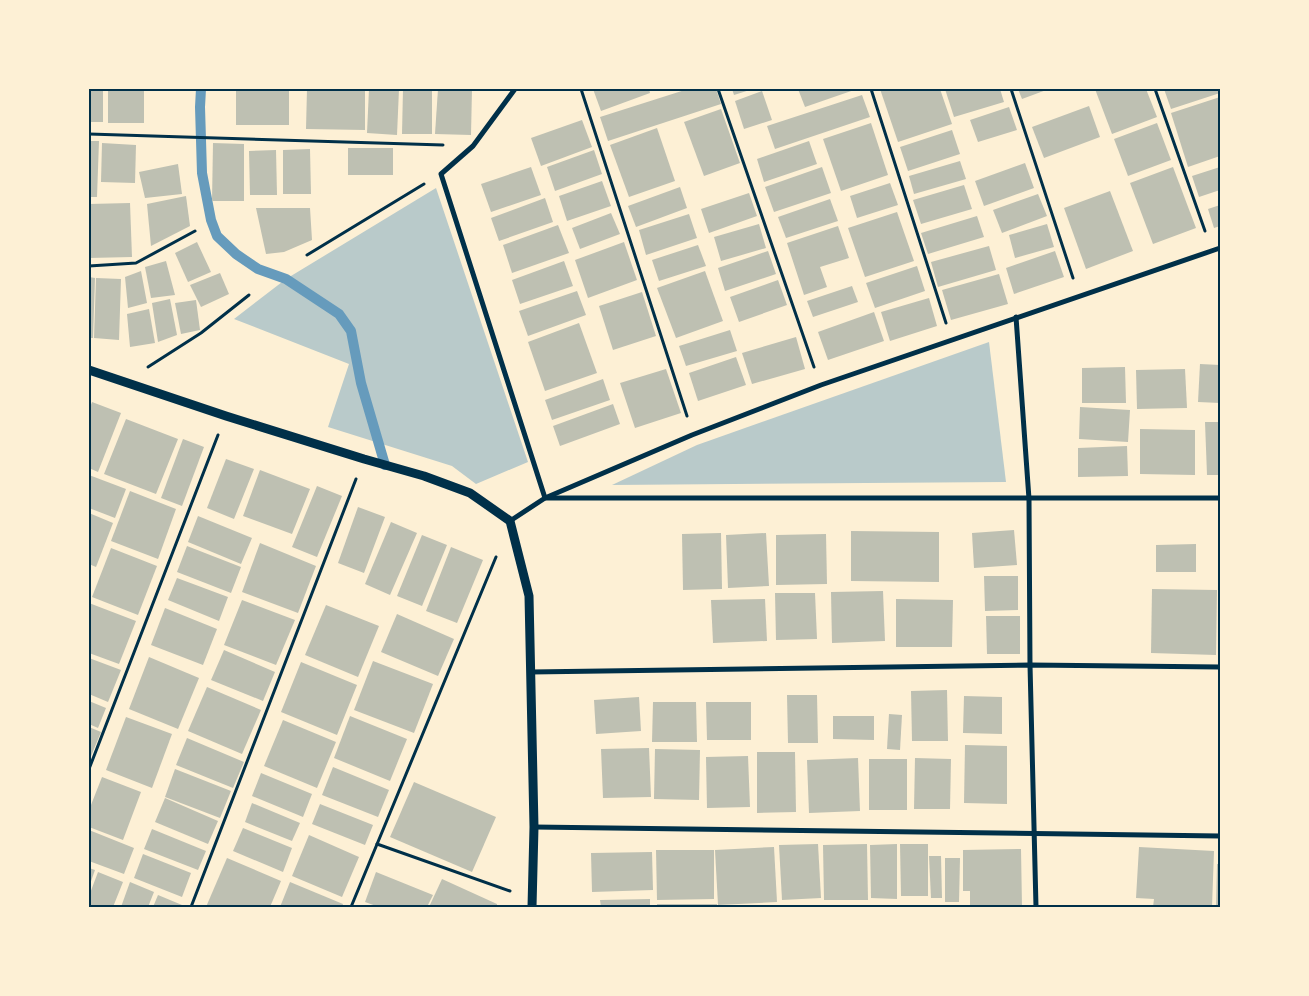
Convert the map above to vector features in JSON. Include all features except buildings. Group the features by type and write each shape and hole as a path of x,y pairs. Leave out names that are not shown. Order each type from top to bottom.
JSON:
{"street":[{"path":"515,89 473,146 441,174 545,498"},
{"path":"510,521 545,498 692,435 821,385 1220,248"},
{"path":"1016,317 1029,499 1030,665 1036,907"},
{"path":"89,370 226,416 424,476 470,493 510,521 529,596 534,827 532,903"},
{"path":"545,498 1220,498"},
{"path":"531,672 1030,665 1220,667"},
{"path":"534,827 1220,836"}],"path":[{"path":"581,89 692,435"},
{"path":"718,89 821,385"},
{"path":"871,89 951,340"},
{"path":"1011,89 1079,296"},
{"path":"1155,89 1212,251"},
{"path":"89,134 473,146"},
{"path":"307,255 441,174"},
{"path":"89,266 136,263 195,231"},
{"path":"124,382 201,333 250,295"},
{"path":"89,770 226,416"},
{"path":"191,907 364,459"},
{"path":"350,907 510,521"},
{"path":"376,844 532,903"}],"shaded area":[{"path":"436,188 528,462 476,484 452,466 328,427 349,364 234,319 286,279"},
{"path":"989,342 1006,482 612,485 697,445"}],"waterway":[{"path":"201,89 202,173 211,220 217,236 236,254 258,269 286,279 339,314 351,331 361,383 385,465"}]}
